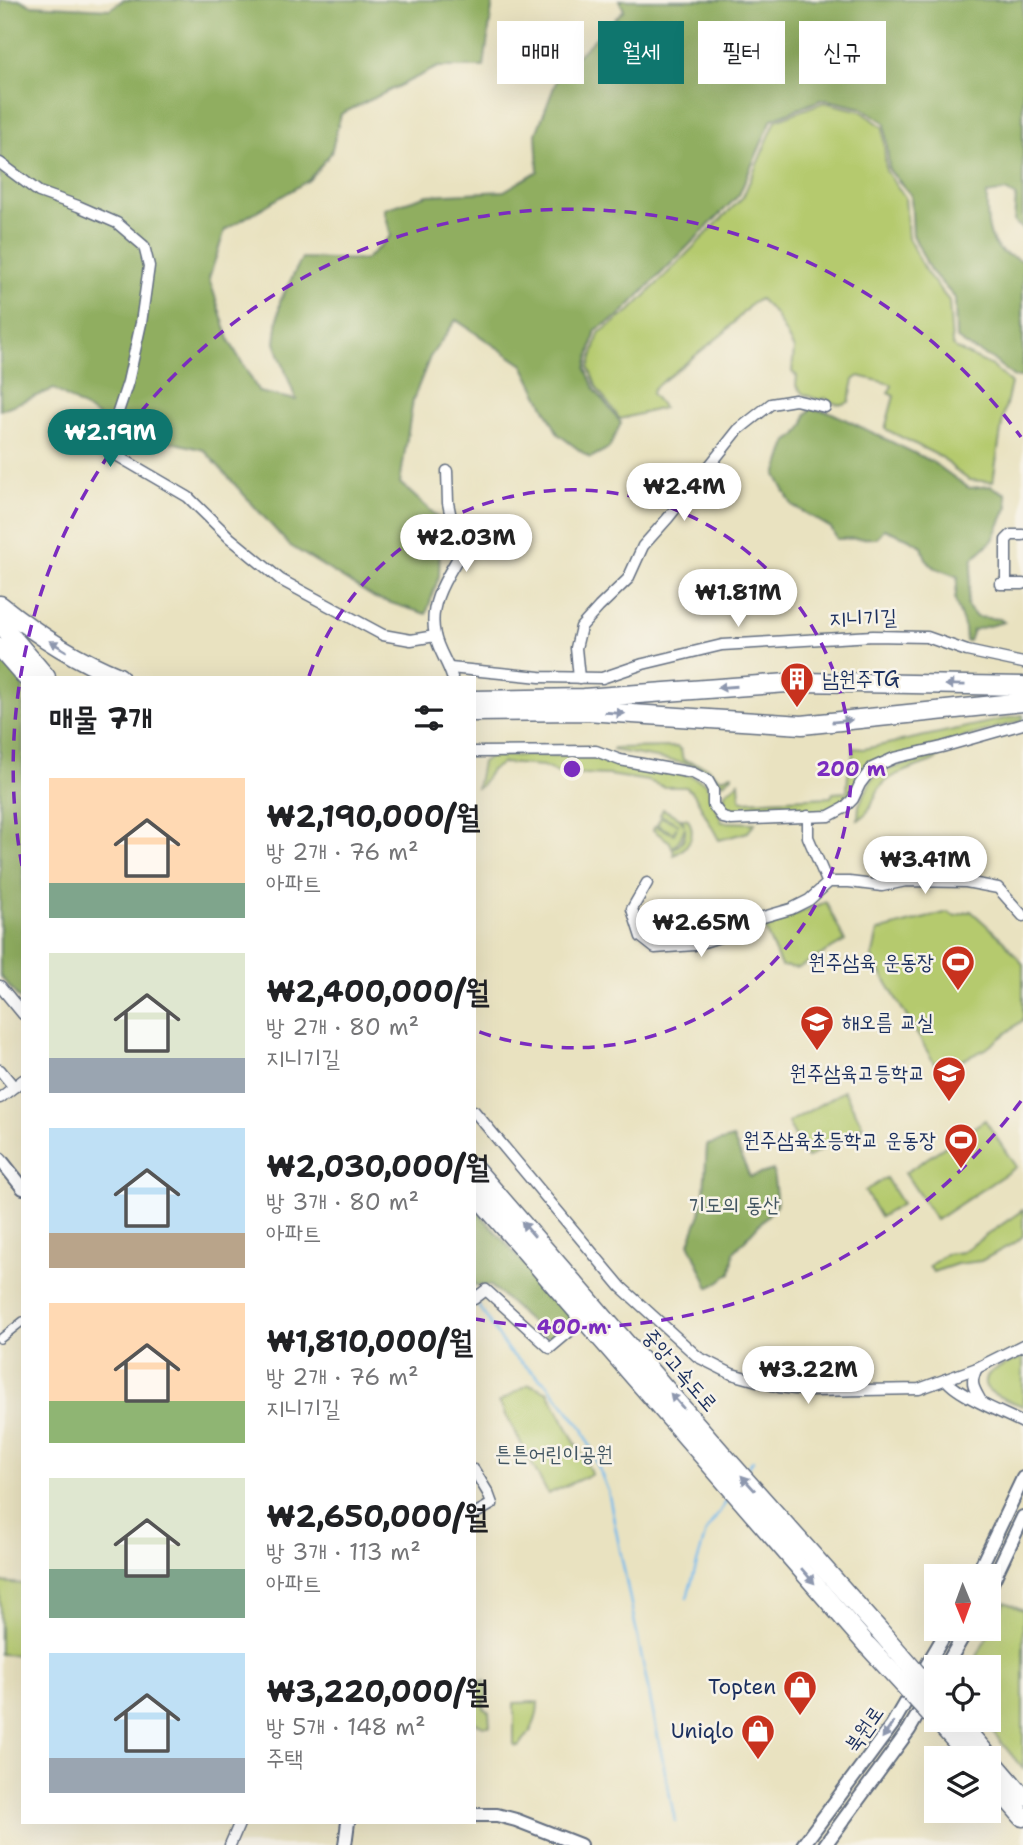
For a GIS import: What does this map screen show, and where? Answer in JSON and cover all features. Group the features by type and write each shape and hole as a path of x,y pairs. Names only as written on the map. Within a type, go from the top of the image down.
{"highway":[{"path":"0,605 29,628 117,676"},
{"path":"0,623 45,676"},
{"path":"0,647 25,676"},
{"path":"476,711 497,706 583,698 801,682 1023,686"},
{"path":"476,701 497,706 802,725 1023,702"},
{"name":"중앙고속도로","path":"476,1170 718,1460"},
{"name":"중앙고속도로","path":"476,1194 769,1518 878,1629 924,1682"},
{"name":"중앙고속도로","path":"769,1518 868,1646 924,1707"},
{"name":"중앙고속도로","path":"950,1732 966,1746"},
{"name":"중앙고속도로","path":"1001,1777 1023,1797"},
{"path":"1001,1792 1023,1817"}],"street":[{"path":"0,163 38,192 117,223 144,246 149,266 141,323 128,382 110,433 116,455 188,497 230,538 281,580 383,635 411,640 435,636"},
{"path":"579,678 576,648 580,627 628,579 643,546 738,430 771,404 794,400 825,407"},
{"path":"447,471 449,503 459,556 441,587 435,606 435,636 451,673"},
{"path":"1023,535 1011,535 1006,540 1003,584 1023,584"},
{"name":"지니기길","path":"451,673 602,678 643,664 722,645 873,636 926,637 967,651 1023,663"},
{"path":"476,752 596,751 620,760 693,773 701,777 708,781 713,790 713,804 723,818 731,820 829,816 844,808 853,799 872,768 894,758 1023,724"},
{"path":"808,816 808,837 829,883"},
{"path":"647,883 632,909 641,937 655,948 694,945 723,936 753,920 791,909 810,900 829,883 849,882 882,886 906,881 966,882 998,888 1023,916"},
{"path":"0,986 21,1012"},
{"path":"0,1070 13,1087"},
{"path":"0,1098 21,1081"},
{"path":"476,1114 617,1291 698,1357 732,1374 779,1387 811,1391 919,1390 977,1368 1023,1345"},
{"path":"0,1160 21,1186"},
{"path":"476,1297 486,1290 550,1348 576,1326"},
{"path":"0,1339 21,1323"},
{"path":"977,1368 972,1378 983,1403"},
{"path":"946,1379 948,1384 962,1393 1023,1423"},
{"path":"476,1474 492,1504 476,1513"},
{"path":"982,1564 1023,1478"},
{"path":"1001,1564 1023,1517"},
{"name":"북원로","path":"803,1845 892,1725 940,1642"},
{"name":"북원로","path":"825,1845 909,1730 924,1704"},
{"path":"476,1815 497,1815 516,1820 580,1845"},
{"path":"230,1845 239,1824"},
{"path":"345,1845 348,1824"}],"green space":[{"path":"0,0 21,0 30,5 110,9 123,0 493,0 484,67 438,67 341,114 331,153 309,180 225,230 209,278 230,342 259,392 296,400 275,343 280,301 302,258 365,260 391,236 384,209 428,195 504,191 538,171 536,134 555,84 584,84 584,49 598,36 598,84 684,84 684,21 613,21 624,10 619,0 1023,0 1023,229 1014,222 1016,196 1005,191 987,194 987,201 988,225 996,247 1023,261 1023,377 1014,377 991,358 956,338 955,298 930,270 913,235 911,195 889,170 885,123 862,108 823,99 772,119 739,195 619,316 596,330 586,369 595,390 621,423 609,448 590,458 558,434 523,365 456,320 430,357 413,400 400,483 441,520 439,576 426,614 375,598 289,545 204,450 119,429 54,389 0,410"},
{"path":"824,102 861,111 883,127 886,171 905,197 908,238 926,272 949,301 952,344 956,349 992,366 1011,383 993,482 969,480 943,458 885,429 894,396 888,393 891,384 859,376 854,380 849,402 843,404 803,394 796,386 797,376 792,372 794,349 775,314 760,299 752,303 725,332 653,389 652,394 663,408 620,419 597,388 589,368 599,333 630,311 743,197 776,120"},
{"path":"811,409 830,412 931,461 969,488 991,486 1006,494 1008,506 993,540 973,558 967,606 976,617 1000,619 1004,622 973,630 969,641 966,641 965,629 955,600 958,577 930,564 922,546 884,529 877,538 837,539 831,528 792,505 776,475 787,442 797,435"},
{"path":"0,640 22,676 21,1001 0,976"},
{"path":"1023,715 1023,720 870,765 852,798 835,810 794,814 740,814 730,812 723,802 725,793 739,782 740,799 743,801 831,797 833,793 847,792 853,748 864,749"},
{"path":"677,747 681,750 683,760 705,766 721,779 731,774 732,776 722,784 705,769 613,750 614,748"},
{"path":"590,755 691,776 706,783 722,822 755,823 748,832 719,840 694,794 686,787 664,787 648,781 609,775 558,773 543,766 503,763 491,770 477,788 482,762 490,756"},
{"path":"938,755 938,758 896,775 884,783 869,810 858,820 859,805 873,777 890,769"},
{"path":"663,809 680,818 684,825 682,818 688,819 691,825 690,840 674,855 673,849 683,840 685,827 672,848 670,842 653,830 655,826 674,834 677,827 673,833 657,825 661,817 679,824 660,815"},
{"path":"826,902 845,941 798,968 781,966 764,927"},
{"name":"원주삼육 운동장","path":"971,911 1003,940 1023,964 1023,1020 986,1049 939,1071 872,958 878,931 948,912 955,916"},
{"path":"844,1091 863,1126 807,1158 788,1123"},
{"name":"원주삼육초등학교 운동장","path":"985,1120 1016,1167 936,1220 905,1173"},
{"name":"기도의 동산","path":"733,1138 750,1177 773,1170 777,1205 734,1252 731,1273 709,1288 689,1243 700,1214 707,1145"},
{"path":"886,1178 902,1204 880,1217 865,1191"},
{"path":"476,1209 572,1318 549,1339 491,1286 476,1285"},
{"path":"1023,1210 1023,1236 1016,1242 981,1261 957,1264 933,1272 929,1266 946,1254 962,1252"},
{"path":"1023,1357 1023,1406 1002,1398 985,1385 991,1372"},
{"name":"튼튼어린이공원","path":"529,1384 548,1392 592,1474 548,1494 499,1402"},
{"path":"0,1582 21,1584 21,1655 0,1654"},
{"path":"1005,1602 1023,1610 1023,1769 993,1732 1001,1732 1001,1655 978,1655 984,1642 1001,1642 1001,1610"},
{"path":"485,1680 487,1695 484,1708 489,1713 490,1726 476,1723 476,1683"},
{"path":"538,1702 537,1715 530,1732 518,1746 514,1745 514,1703"}],"waterway":[{"path":"478,1305 509,1352 548,1385 583,1429 608,1491 675,1821"},
{"path":"747,1469 753,1460"},
{"path":"687,1598 706,1532 730,1496"}],"place":[{"name":"남원주TG","path":"797,709"},
{"name":"원주삼육 운동장","path":"958,992"},
{"name":"해오름 교실","path":"817,1052"},
{"name":"원주삼육고등학교","path":"949,1103"},
{"name":"원주삼육초등학교 운동장","path":"961,1170"},
{"name":"Topten","path":"800,1717"},
{"name":"Uniqlo","path":"758,1761"}]}
